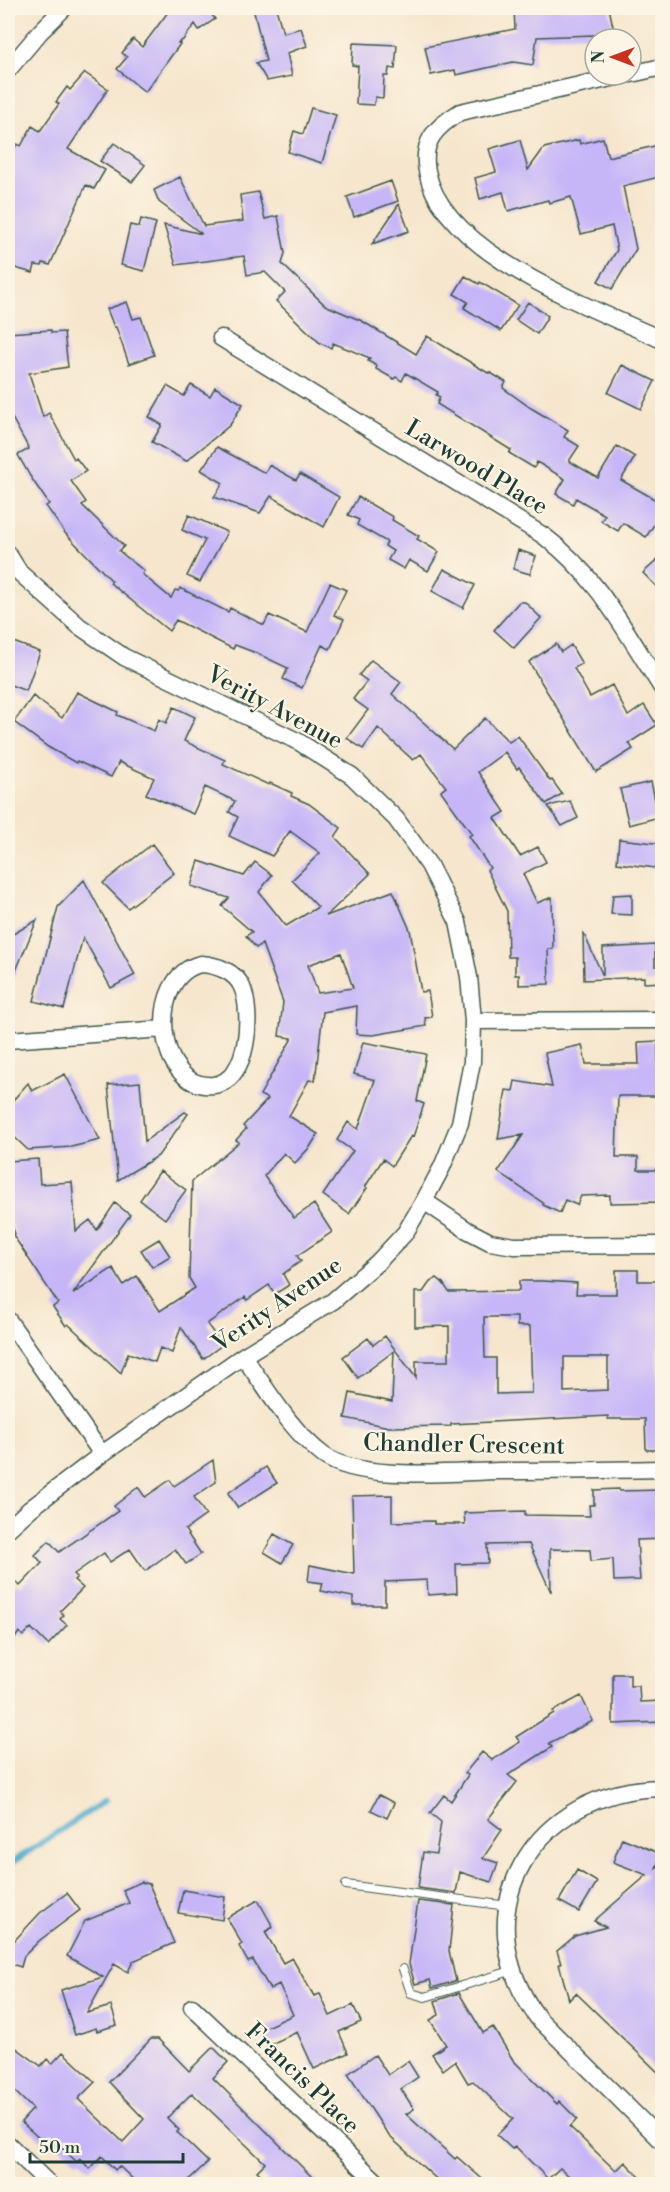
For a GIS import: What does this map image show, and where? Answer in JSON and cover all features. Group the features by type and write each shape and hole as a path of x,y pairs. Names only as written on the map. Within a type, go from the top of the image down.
{"street":[{"path":"8,70 64,8"},
{"path":"643,71 663,67"},
{"path":"583,84 460,112 441,123 429,139 425,159 429,182 440,203 458,225 480,246 535,281 663,340"},
{"name":"Larwood Place","path":"221,338 544,536 565,552 585,572 663,688"},
{"name":"Verity Avenue","path":"8,554 21,573 79,626 115,651 299,742 352,776 396,819 429,865 458,922 470,977 473,1021 472,1062 460,1123 442,1167 405,1233 378,1262 333,1300 243,1356 102,1454 30,1509 8,1529"},
{"path":"210,965 220,968 232,974 242,986 246,1001 245,1048 242,1062 235,1073 222,1083 211,1086 187,1078 176,1066 168,1049 164,1029 167,999 172,986 178,977 194,966 210,965"},
{"path":"473,1021 663,1020"},
{"path":"8,1040 164,1029"},
{"path":"424,1201 467,1230 490,1242 514,1246 663,1245"},
{"path":"8,1320 102,1454"},
{"name":"Chandler Crescent","path":"243,1356 291,1423 306,1439 325,1456 349,1467 396,1472 663,1469"},
{"path":"663,1788 635,1790 594,1800 556,1822 542,1836 528,1854 516,1878 508,1906 506,1949 524,2000 538,2018 663,2141"},
{"name":"Francis Place","path":"192,2007 379,2184"},
{"path":"8,2144 49,2184"}],"lane":[{"path":"346,1885 508,1906"},
{"path":"403,1969 411,1993 425,1997 512,1971"}],"building":[{"path":"171,8 207,8 215,19 199,30 195,24 178,43 180,44 145,92 117,69 127,57 122,53 133,39 142,47"},
{"path":"253,8 276,8 283,33 301,28 307,46 287,53 292,76 267,81 256,63 266,61"},
{"path":"514,8 609,8 613,27 583,27 583,35 537,37 533,65 513,62 456,75 455,70 431,75 425,47 515,29"},
{"path":"353,43 397,45 395,69 389,68 388,76 384,76 383,98 375,97 374,105 356,104 358,66 352,65"},
{"path":"85,73 108,89 68,149 105,170 94,189 86,185 50,265 43,263 42,266 35,265 33,273 8,266 8,160 17,144 21,146 32,126 40,131 59,104 56,102 67,87 70,90"},
{"path":"311,108 336,115 322,163 288,152 294,131 303,134"},
{"path":"603,138 608,157 663,144 663,176 623,186 636,249 612,289 598,281 617,250 612,226 581,234 571,197 549,203 548,200 508,211 503,192 480,199 475,178 496,172 489,149 520,140 528,170 544,148 579,140 580,144"},
{"path":"114,143 145,165 132,182 100,161"},
{"path":"180,177 204,226 243,221 240,195 258,192 265,219 278,216 285,253 282,264 325,305 362,321 416,354 427,336 506,382 503,388 568,430 564,437 579,446 569,461 598,478 617,446 635,457 621,480 663,504 663,511 646,537 623,523 618,531 601,521 605,515 576,498 573,504 556,494 565,479 537,462 534,468 509,453 511,450 437,404 440,397 436,395 438,392 406,373 402,381 396,377 394,379 376,369 377,366 368,361 370,358 333,343 331,348 320,343 276,301 285,292 265,272 247,275 244,256 176,265 164,225 202,234 159,202 154,190"},
{"path":"391,181 398,201 354,217 347,197"},
{"path":"399,204 409,231 372,244"},
{"path":"141,219 156,223 144,271 121,265 130,225 139,227"},
{"path":"465,276 479,284 480,282 518,305 501,331 464,308 468,302 454,294"},
{"path":"127,302 133,319 141,317 154,355 129,364 107,309"},
{"path":"528,302 548,316 537,334 516,320"},
{"path":"51,330 51,333 64,332 68,367 29,373 43,417 49,413 74,459 76,458 86,471 71,481 86,502 82,505 124,546 119,551 144,571 142,574 171,598 175,590 179,591 180,588 228,612 230,608 264,625 269,615 307,632 330,583 346,590 334,615 344,619 330,649 322,645 302,688 283,679 288,668 256,653 235,645 233,649 176,620 169,631 110,583 112,581 65,533 46,506 49,504 18,455 29,449 11,416 8,405 8,333"},
{"path":"622,365 655,381 641,409 608,393"},
{"path":"191,385 210,396 215,387 243,404 230,425 186,461 152,442 162,425 149,417 167,386 184,396"},
{"path":"217,447 265,473 269,465 296,480 300,474 339,497 324,527 271,496 260,513 214,497 223,483 201,470"},
{"path":"358,497 393,517 392,520 419,536 417,539 439,552 428,571 409,560 404,569 388,560 393,551 385,546 387,542 357,525 359,520 348,515"},
{"path":"189,515 227,532 200,582 187,576 205,540 182,530"},
{"path":"518,550 536,556 530,574 513,569"},
{"path":"663,555 663,593 643,573"},
{"path":"444,569 475,585 463,608 432,591"},
{"path":"519,602 525,602 541,618 514,648 494,630"},
{"path":"8,640 40,652 26,691 8,684"},
{"path":"556,644 561,652 571,645 582,664 574,668 590,697 612,685 628,716 644,705 657,725 629,743 633,749 596,772 529,662"},
{"path":"371,660 401,682 392,694 453,749 485,718 509,742 518,736 562,794 546,804 505,752 478,772 505,812 495,818 520,856 538,847 546,862 523,874 537,903 552,897 553,949 548,949 549,984 519,985 519,975 515,975 515,957 508,957 507,911 487,870 490,868 469,836 472,834 441,791 446,787 421,754 413,760 378,728 363,749 347,738 368,710 353,699 367,681 359,675"},
{"path":"77,692 118,712 117,715 154,731 159,719 166,723 174,707 195,717 184,741 225,760 223,764 292,793 291,796 309,804 341,828 335,837 370,874 326,916 393,891 410,930 421,992 428,991 432,1017 425,1018 426,1026 373,1035 356,1034 357,1006 323,1012 315,1081 309,1080 289,1116 318,1134 310,1147 295,1163 284,1153 264,1176 294,1218 314,1204 332,1232 297,1256 301,1261 283,1274 289,1285 275,1294 269,1285 247,1300 245,1297 207,1324 222,1345 203,1359 181,1327 172,1353 160,1348 155,1362 128,1353 121,1373 68,1324 66,1326 53,1307 58,1303 13,1235 15,1234 8,1215 8,1161 38,1159 40,1184 72,1182 76,1231 90,1220 97,1230 115,1203 130,1215 73,1294 113,1268 123,1285 137,1276 160,1311 195,1288 189,1278 192,1181 239,1142 236,1140 246,1129 243,1126 268,1099 260,1095 292,1038 279,1036 283,1002 262,944 256,948 246,936 252,932 222,906 229,898 191,886 199,861 244,876 255,862 272,875 259,892 286,926 318,907 292,880 320,853 290,831 272,856 229,836 238,817 229,812 235,801 205,787 193,814 146,794 154,778 119,762 111,777 77,761 76,763 48,747 14,722 33,696 62,718","holes":["341,953 353,988 318,993 308,965"]},
{"path":"651,782 659,817 629,825 620,789"},
{"path":"570,801 578,818 562,826 548,806"},
{"path":"619,839 663,844 663,869 617,863"},
{"path":"152,844 174,873 128,908 103,883"},
{"path":"84,880 135,975 111,988 83,937 64,1009 34,1001 58,907"},
{"path":"632,894 632,915 611,914 613,895"},
{"path":"37,920 8,990 8,937"},
{"path":"583,932 603,976 603,948 655,945 655,966 663,966 663,982 644,983 644,977 584,980"},
{"path":"658,1041 658,1063 663,1063 663,1096 618,1096 616,1157 638,1157 638,1170 663,1170 663,1202 610,1203 610,1195 581,1196 577,1205 565,1200 560,1213 543,1205 498,1172 523,1135 498,1139 506,1090 513,1091 515,1081 552,1087 545,1053 582,1045 586,1064 639,1064 638,1042"},
{"path":"363,1042 426,1054 417,1101 424,1104 413,1137 411,1136 392,1166 383,1159 349,1214 323,1195 353,1151 337,1140 348,1122 358,1129 375,1080 354,1074"},
{"path":"65,1074 100,1140 71,1147 28,1150 8,1131 8,1106 28,1083 32,1091"},
{"path":"140,1082 145,1141 185,1112 188,1114 158,1156 118,1180 108,1085"},
{"path":"160,1171 186,1190 165,1219 140,1200"},
{"path":"159,1239 170,1256 152,1267 141,1250"},
{"path":"616,1270 638,1270 638,1281 663,1281 663,1346 658,1346 659,1389 663,1389 663,1450 646,1450 645,1419 608,1419 608,1416 451,1424 451,1426 389,1427 345,1418 350,1393 392,1402 394,1351 358,1378 343,1357 368,1338 373,1345 385,1336 416,1378 416,1361 449,1361 449,1326 415,1327 415,1292 423,1292 430,1282 437,1278 449,1292 517,1291 519,1281 542,1281 577,1283 576,1294 616,1294","holes":["484,1317 517,1317 517,1326 530,1326 532,1393 496,1394 496,1358 485,1358","564,1357 608,1357 608,1390 564,1392"]},
{"path":"213,1460 216,1482 194,1497 206,1515 185,1530 201,1554 186,1564 175,1549 145,1571 130,1549 110,1562 104,1553 74,1574 77,1577 74,1580 83,1588 60,1611 64,1615 60,1619 67,1625 48,1645 31,1628 23,1636 19,1632 8,1649 8,1591 16,1582 20,1586 42,1563 35,1555 49,1541 59,1552 118,1511 114,1506 138,1487 145,1497 170,1480 174,1486"},
{"path":"266,1467 277,1483 238,1508 228,1493"},
{"path":"619,1489 619,1491 663,1490 663,1539 637,1540 640,1580 614,1581 613,1559 591,1561 590,1550 550,1549 551,1592 529,1544 487,1545 488,1563 456,1564 457,1593 428,1595 427,1580 385,1582 385,1605 353,1605 353,1597 321,1591 323,1583 308,1581 310,1565 354,1574 352,1496 392,1495 392,1522 434,1521 434,1524 465,1524 464,1513 525,1511 525,1515 590,1516 589,1505 594,1505 594,1490"},
{"path":"274,1534 293,1545 282,1563 264,1552"},
{"path":"613,1674 630,1674 630,1686 639,1686 640,1702 663,1701 663,1722 613,1724"},
{"path":"581,1696 593,1721 549,1743 552,1747 508,1775 517,1782 488,1819 502,1830 483,1858 498,1863 491,1882 460,1872 456,1893 418,1888 423,1852 436,1854 441,1822 430,1813 444,1795 451,1801 468,1775 465,1773 482,1752 492,1760 520,1742 516,1737 554,1713 553,1711"},
{"path":"379,1795 394,1803 387,1818 371,1810"},
{"path":"622,1838 661,1854 656,1868 663,1862 663,2077 576,1993 569,2000 559,1964 561,1964 557,1951 575,1936 606,1927 594,1921 647,1875 613,1862"},
{"path":"577,1870 597,1882 579,1912 559,1901"},
{"path":"141,1882 149,1884 174,1943 133,1961 128,1972 114,1964 87,2013 111,2006 117,2025 97,2031 96,2028 75,2035 61,1990 103,1977 67,1956 85,1921 129,1903 123,1890"},
{"path":"183,1890 225,1897 222,1920 178,1913"},
{"path":"67,1893 80,1910 40,1940 24,1956 21,1967 8,1963 8,1938 15,1940 40,1913"},
{"path":"258,1900 273,1927 265,1932 283,1963 292,1958 314,1996 320,1994 330,2016 353,2005 361,2022 339,2032 348,2053 314,2069 297,2032 267,2046 260,2030 293,2015 279,1984 270,1989 253,1960 248,1962 239,1946 242,1944 227,1918"},
{"path":"418,1901 454,1905 449,1951 456,1981 432,1988 430,1980 415,1984 409,1964"},
{"path":"459,1993 483,2033 493,2027 513,2060 557,2104 559,2101 577,2119 570,2127 616,2171 625,2162 647,2184 578,2184 560,2168 548,2179 515,2146 512,2149 497,2135 513,2119 473,2081 468,2083 455,2061 443,2070 432,2054 446,2045 430,2020 439,2015 435,2001"},
{"path":"151,2039 158,2039 189,2071 213,2047 228,2062 213,2078 319,2184 271,2184 257,2171 265,2163 192,2093 167,2118 179,2130 177,2132 208,2162 184,2184 138,2184 119,2166 115,2170 102,2156 90,2169 80,2159 77,2162 55,2142 50,2148 21,2122 33,2109 8,2085 8,2042 41,2066 47,2059 52,2064 63,2052 95,2082 78,2099 123,2142 144,2119 109,2082"},
{"path":"375,2055 388,2075 408,2061 418,2077 401,2089 414,2109 406,2114 455,2159 457,2157 488,2184 442,2184 389,2136 348,2074"}],"waterway":[{"path":"8,1865 105,1801"}]}
